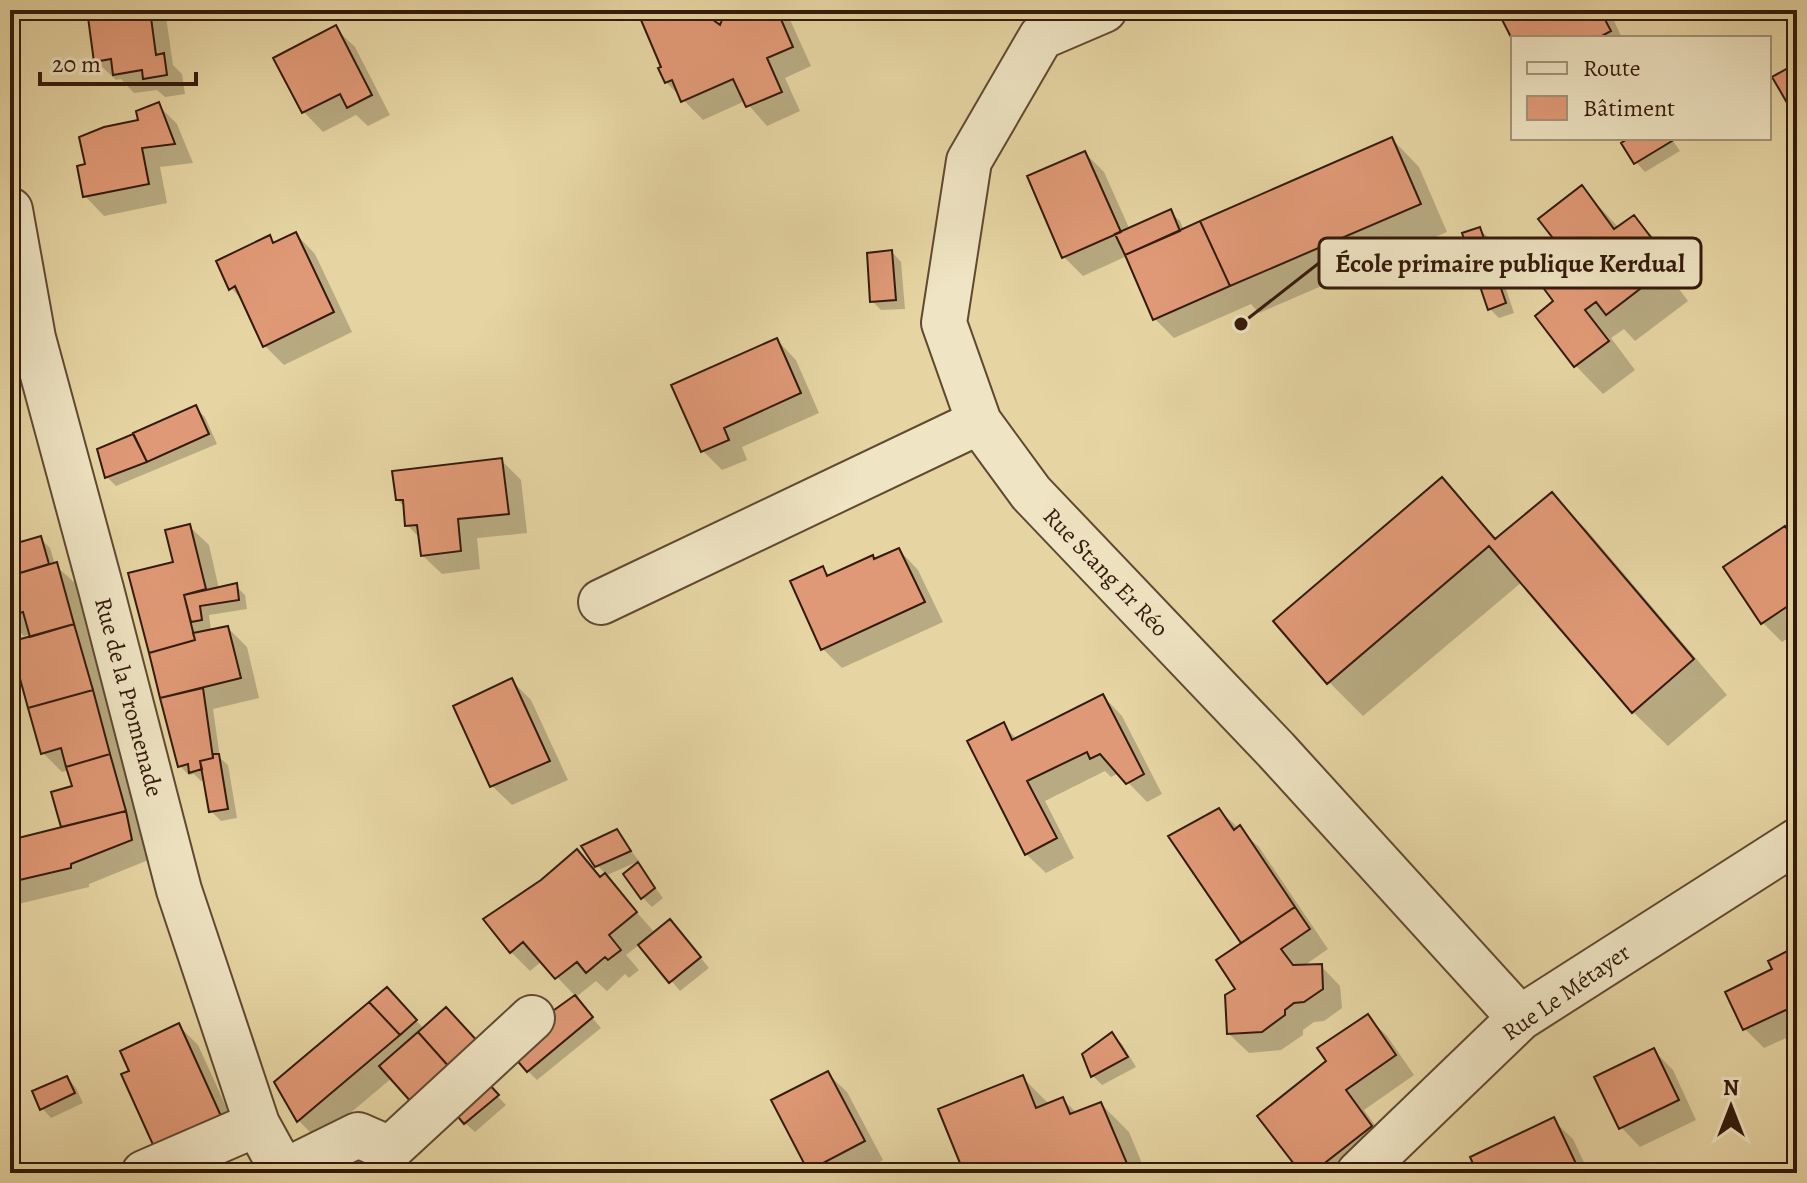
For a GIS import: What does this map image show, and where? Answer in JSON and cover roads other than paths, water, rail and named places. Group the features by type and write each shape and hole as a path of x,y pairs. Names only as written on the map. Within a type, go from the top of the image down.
{"street":[{"name":"Rue Stang Er Réo","path":"1104,10 1035,24 969,161 944,323 979,422 1031,493 1276,750 1520,1018"},
{"name":"Rue de la Promenade","path":"10,210 21,341 179,890 257,1124 284,1172"},
{"path":"601,602 979,422"},
{"name":"Rue Le Métayer","path":"1359,1173 1520,1018 1797,841"},
{"path":"284,1172 358,1135 390,1149 532,1018"},
{"path":"144,1173 257,1124"}],"place":[{"name":"École primaire publique Kerdual","path":"1241,324"}]}
